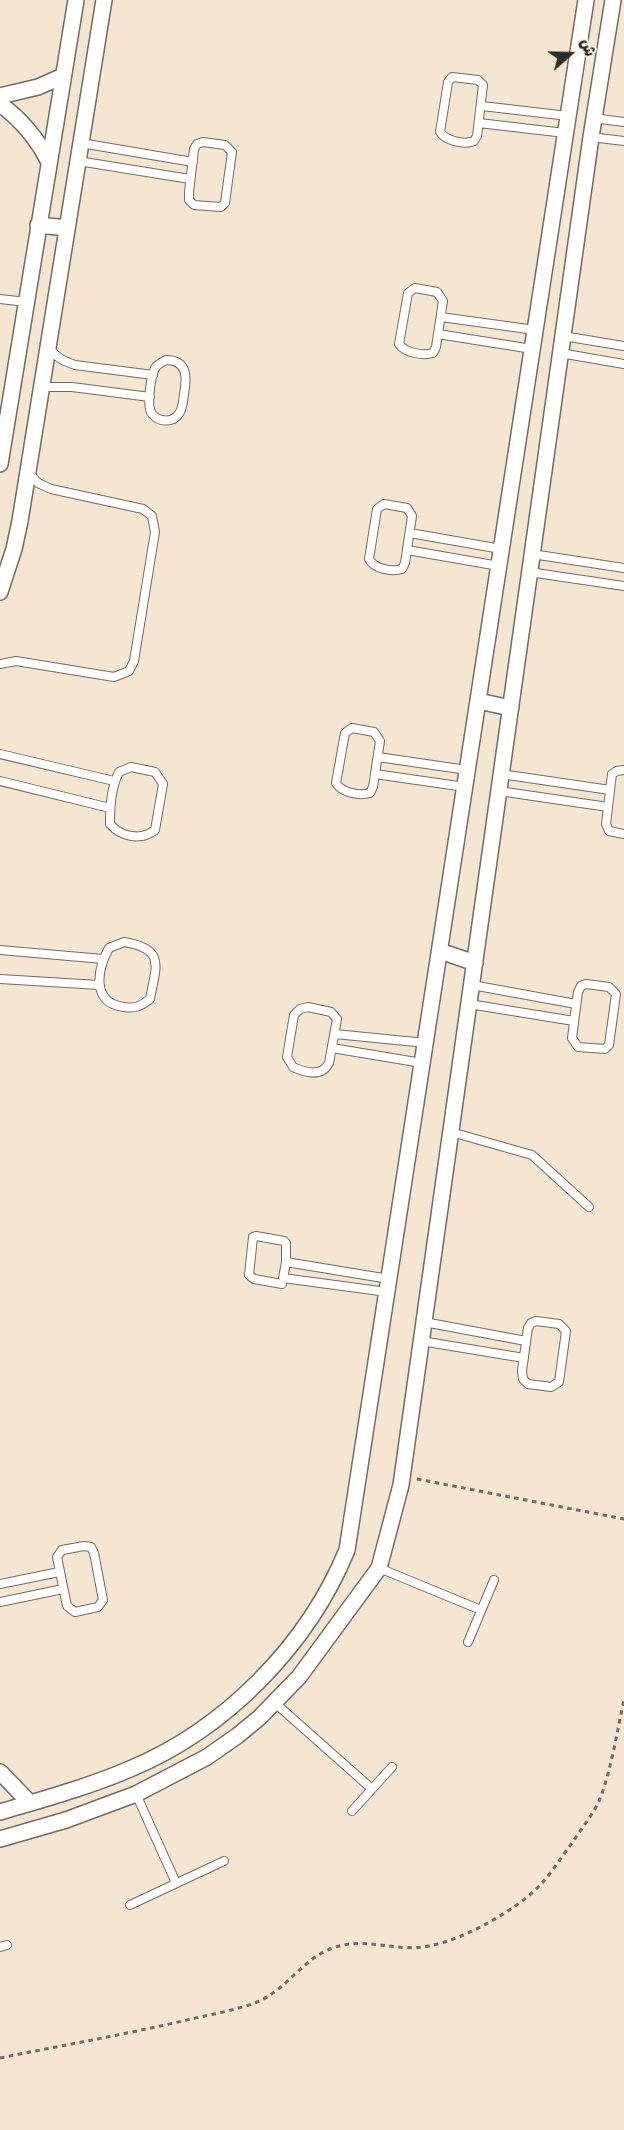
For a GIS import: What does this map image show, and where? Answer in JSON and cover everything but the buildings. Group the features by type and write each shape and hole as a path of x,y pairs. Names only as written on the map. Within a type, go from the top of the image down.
{"street":[{"path":"0,464 5,398 26,302 76,0"},
{"path":"0,592 14,549 28,471 104,0"},
{"path":"0,1812 80,1788 132,1769 191,1736 237,1701 280,1658 299,1634 337,1574 347,1550 586,0"},
{"path":"0,1839 66,1820 136,1794 207,1757 237,1737 274,1703 317,1654 379,1568 401,1485 593,118 613,0"},
{"path":"0,96 38,87 63,76"},
{"path":"0,104 29,129 49,162"},
{"path":"38,225 67,228"},
{"path":"544,268 572,273"},
{"path":"478,701 510,708"},
{"path":"440,951 475,963"},
{"path":"191,1736 207,1757"},
{"path":"0,1772 30,1803"}],"lane":[{"path":"456,77 481,82 484,89 482,106 476,139 471,142 447,139 442,135 440,129 450,79 456,77"},
{"path":"482,106 568,116"},
{"path":"593,118 624,122"},
{"path":"479,123 565,133"},
{"path":"591,136 624,141"},
{"path":"200,142 225,145 230,149 232,155 224,205 218,208 192,203 188,196 190,179 195,146 200,142"},
{"path":"81,143 193,162"},
{"path":"78,161 190,179"},
{"path":"415,288 440,294 443,301 438,334 435,350 431,354 406,351 401,347 399,340 409,291 415,288"},
{"path":"0,299 26,302"},
{"path":"441,317 535,330"},
{"path":"438,334 532,349"},
{"path":"563,336 624,346"},
{"path":"48,345 54,355 75,365 153,375"},
{"path":"560,353 624,364"},
{"path":"166,360 182,365 187,380 182,410 179,414 172,420 162,420 150,411 150,397 153,375 157,366 166,360"},
{"path":"42,387 72,387 150,397"},
{"path":"0,664 16,661 114,677 129,671 134,661 155,532 152,516 143,508 51,489 38,483 28,471"},
{"path":"384,504 410,510 412,516 410,533 404,566 400,570 375,567 370,563 368,556 378,507 384,504"},
{"path":"410,533 501,549"},
{"path":"407,550 499,566"},
{"path":"532,554 624,568"},
{"path":"529,572 624,586"},
{"path":"352,728 377,734 380,741 378,757 372,790 368,794 338,787 336,780 346,730 352,728"},
{"path":"0,754 114,781"},
{"path":"378,757 467,770"},
{"path":"131,767 149,770 160,777 163,784 155,830 149,835 121,834 110,824 114,781 119,772 131,767"},
{"path":"624,770 612,774 606,828 612,832 624,834"},
{"path":"375,774 465,787"},
{"path":"501,774 610,790"},
{"path":"0,781 110,808"},
{"path":"499,791 608,807"},
{"path":"124,942 146,947 152,953 156,963 150,999 141,1006 132,1008 115,1006 107,1001 100,992 99,985 103,959 109,948 124,942"},
{"path":"0,950 103,959"},
{"path":"0,979 99,985"},
{"path":"471,985 576,1004"},
{"path":"583,985 609,987 614,991 616,997 607,1047 602,1050 575,1045 572,1038 574,1022 579,988 583,985"},
{"path":"469,1004 574,1022"},
{"path":"308,1007 331,1011 337,1018 332,1048 327,1067 317,1073 298,1070 290,1064 287,1057 294,1015 300,1009 308,1007"},
{"path":"335,1034 426,1043"},
{"path":"332,1048 422,1063"},
{"path":"451,1132 532,1155 589,1207"},
{"path":"253,1237 284,1241 287,1246 283,1278 283,1282 279,1284 254,1279 249,1275 253,1237"},
{"path":"286,1262 388,1285"},
{"path":"283,1278 388,1285"},
{"path":"424,1322 526,1341"},
{"path":"533,1322 559,1324 564,1328 566,1334 557,1384 551,1387 525,1382 522,1375 524,1358 529,1325 533,1322"},
{"path":"421,1341 524,1358"},
{"path":"84,1545 91,1547 94,1552 103,1603 98,1607 72,1611 66,1606 63,1590 57,1557 59,1552 84,1545"},
{"path":"379,1568 481,1610"},
{"path":"0,1584 59,1572"},
{"path":"468,1642 494,1580"},
{"path":"0,1602 63,1590"},
{"path":"274,1703 372,1789"},
{"path":"352,1811 392,1767"},
{"path":"136,1794 176,1883"},
{"path":"130,1905 224,1861"}],"path":[{"path":"418,1480 624,1519"},
{"path":"0,2058 165,2025 247,2005 275,1992 308,1961 331,1949 356,1943 409,1948 441,1944 507,1911 544,1881 595,1809 603,1789 624,1700"}]}
